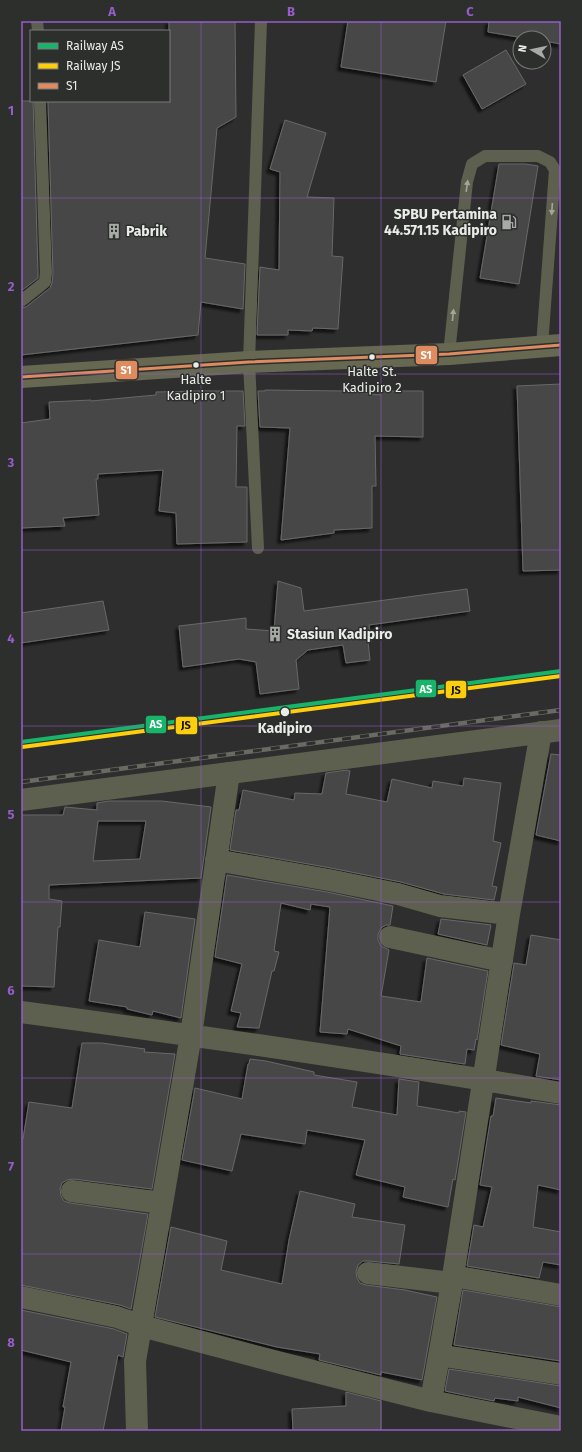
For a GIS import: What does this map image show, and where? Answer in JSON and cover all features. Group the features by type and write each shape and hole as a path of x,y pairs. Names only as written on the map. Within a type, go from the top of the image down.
{"main road":[{"path":"21,377 249,362 449,354 551,346"}],"street":[{"path":"21,800 551,731 509,914 456,1280 431,1401"},
{"path":"137,1431 135,1361 191,1035 229,772"},
{"path":"216,860 367,887 440,906 509,914"},
{"path":"390,937 502,961"},
{"path":"21,1013 191,1035 484,1080 561,1094"},
{"path":"72,1191 162,1203"},
{"path":"368,1273 456,1280 561,1295"},
{"path":"21,1297 117,1317 142,1326 431,1401 561,1427"},
{"path":"444,1356 561,1374"}],"lane":[{"path":"258,548 249,362 261,21"},
{"path":"21,301 45,282 46,272 40,102"},
{"path":"449,354 467,182 472,164 485,156 538,156 550,162 555,170 551,346"}],"building":[{"name":"Pabrik","path":"169,21 235,21 236,117 217,128 205,258 245,264 243,309 201,302 198,335 21,355 21,308 26,307 50,288 53,274 48,102 170,102"},
{"path":"348,21 446,21 436,82 341,67"},
{"path":"489,21 561,21 561,44 552,42 552,30 512,30 512,36 488,32"},
{"path":"506,50 512,60 512,70 518,70 526,84 482,109 463,75"},
{"path":"21,101 30,101 33,102 38,278 21,291"},
{"path":"285,120 326,133 307,197 334,198 332,256 343,257 338,329 313,328 312,331 288,330 288,335 257,335 260,267 279,270 280,172 270,169"},
{"name":"SPBU Pertamina 44.571.15 Kadipiro","path":"499,164 525,164 538,166 519,284 480,278"},
{"path":"561,384 561,570 523,571 517,386"},
{"path":"243,391 245,426 237,426 236,487 247,487 247,542 177,544 176,513 159,511 163,470 98,474 98,479 96,479 99,515 63,518 65,526 21,528 21,423 50,419 49,402 91,401 156,395 156,392"},
{"path":"258,391 345,391 380,395 380,391 423,391 423,437 375,436 376,486 372,486 372,528 334,530 334,533 281,540 290,428 260,427"},
{"name":"Stasiun Kadipiro","path":"278,581 301,588 304,611 467,589 470,611 369,625 371,642 368,642 370,660 346,663 343,645 308,650 296,660 299,689 260,694 256,662 239,659 183,667 179,626 246,618 246,629 274,631"},
{"path":"103,601 109,630 21,643 21,613"},
{"path":"551,754 561,755 561,841 536,835"},
{"path":"347,770 350,771 346,794 387,802 392,779 432,788 433,781 463,786 464,778 501,783 493,841 501,843 492,886 497,887 494,900 444,894 401,882 230,850 236,810 239,810 243,790 294,800 295,793 322,794 326,773"},
{"path":"109,801 162,801 211,807 201,878 49,885 49,899 62,901 60,927 58,927 54,987 21,986 21,815 63,815 65,807 97,810 97,803","holes":["98,821 146,821 140,859 93,861"]},
{"path":"227,875 327,892 393,906 390,925 386,925 381,928 378,935 378,940 381,946 389,950 381,996 421,1002 427,958 488,971 477,1040 476,1039 474,1050 467,1049 465,1064 400,1054 401,1046 348,1029 347,1034 320,1032 330,907 311,904 310,910 281,903 274,951 279,952 274,971 272,971 259,1028 237,1027 241,1013 231,1011 242,964 215,957"},
{"path":"145,912 195,919 181,1018 153,1011 152,1015 127,1009 127,1007 89,1001 99,940 140,947"},
{"path":"441,919 491,925 487,945 438,934"},
{"path":"531,935 561,940 561,1080 536,1076 540,1054 501,1045 514,963 526,965"},
{"path":"82,1043 102,1043 145,1049 144,1052 175,1054 152,1189 74,1179 67,1180 62,1183 60,1189 61,1196 64,1201 70,1203 148,1214 131,1309 120,1305 21,1285 21,1138 23,1139 29,1102 72,1108"},
{"path":"250,1059 266,1061 314,1072 314,1075 357,1082 352,1107 397,1115 399,1079 419,1082 417,1106 459,1113 459,1111 466,1112 455,1180 453,1179 448,1207 403,1197 405,1187 356,1175 365,1140 307,1130 305,1144 241,1134 232,1171 182,1160 195,1088 242,1099"},
{"path":"496,1098 531,1103 531,1101 561,1105 561,1190 538,1185 533,1227 561,1232 561,1265 543,1262 539,1278 467,1266 474,1225 483,1227 492,1187 480,1185 491,1116 493,1116"},
{"path":"300,1191 355,1204 352,1217 405,1225 399,1264 363,1261 358,1265 356,1272 360,1283 366,1285 405,1290 437,1297 422,1380 381,1372 381,1375 319,1360 320,1354 277,1347 155,1317 171,1227 227,1241 221,1270 282,1284 289,1240"},
{"path":"463,1290 561,1307 561,1361 454,1345"},
{"path":"21,1310 114,1329 127,1334 123,1357 118,1355 103,1431 61,1431 65,1407 63,1407 71,1362 21,1350"},
{"path":"449,1369 561,1386 561,1408 518,1397 518,1401 495,1398 494,1401 445,1391"},
{"path":"346,1392 381,1401 381,1431 293,1431 292,1409 346,1406"}],"railway":[{"path":"21,782 561,710"}],"rail line":[{"name":"AS","path":"21,742 561,671"},
{"name":"JS","path":"22,747 561,676"}],"transit line":[{"name":"S1","path":"21,377 249,362 449,354 561,345"}],"place":[{"name":"SPBU Pertamina 44.571.15 Kadipiro","path":"509,222"},
{"name":"Pabrik","path":"114,231"},
{"name":"Halte St. Kadipiro 2","path":"372,357"},
{"name":"Halte Kadipiro 1","path":"196,365"},
{"name":"Stasiun Kadipiro","path":"275,634"},
{"name":"Kadipiro","path":"285,712"}]}
